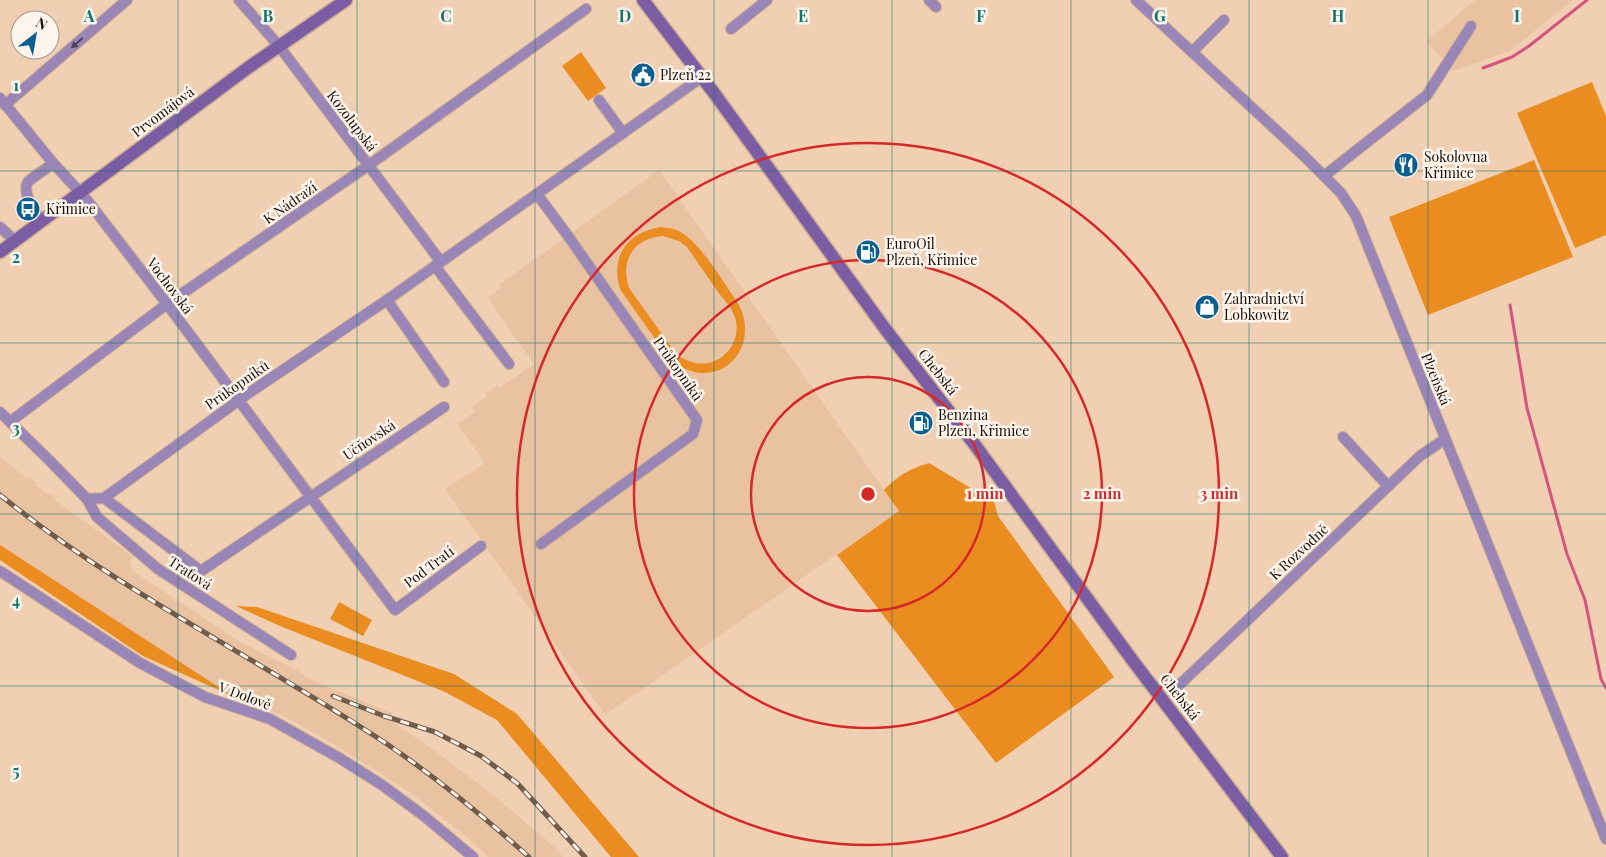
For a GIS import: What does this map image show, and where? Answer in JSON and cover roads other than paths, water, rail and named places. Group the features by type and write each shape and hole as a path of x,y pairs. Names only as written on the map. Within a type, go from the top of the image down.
{"main road":[{"name":"Prvomájová","path":"0,252 279,46 346,0"},
{"name":"Chebská","path":"643,0 886,330 976,445 1133,661 1282,857"}],"street":[{"path":"3,101 127,0"},
{"name":"Kozolupská","path":"239,0 279,46 369,165 508,364"},
{"path":"730,29 766,0"},
{"name":"Plzeňská","path":"1136,0 1324,176 1341,193 1356,216 1606,839"},
{"name":"K Nádraží","path":"11,421 167,304 369,165 586,9"},
{"path":"1192,52 1224,20"},
{"path":"1324,176 1427,95 1471,26"},
{"name":"Průkopníků","path":"104,498 238,400 387,300 702,78"},
{"path":"599,100 624,133"},
{"name":"Vochovská","path":"3,101 53,163 80,192 167,304 310,496"},
{"path":"42,221 31,206 26,190 28,182 53,163"},
{"name":"Průkopníků","path":"537,194 697,420 693,434 541,544"},
{"path":"0,227 15,242"},
{"path":"387,300 444,382"},
{"name":"Učňovská","path":"201,571 444,407"},
{"name":"Traťová","path":"0,412 87,499 97,517 158,569 291,655"},
{"path":"1343,436 1388,486"},
{"name":"K Rozvodně","path":"1175,689 1420,456 1445,438"},
{"name":"Pod Tratí","path":"310,496 395,610 481,546"},
{"path":"87,499 104,498"},
{"name":"Traťová","path":"104,498 201,571"},
{"name":"V Dolově","path":"0,571 148,668 205,696 270,719 341,759 382,785 424,816 473,857"}],"waterway":[{"path":"1483,68 1512,57 1529,46 1587,0"},
{"path":"1510,305 1527,408 1567,554 1585,600 1601,679 1606,688"}],"railway":[{"path":"0,495 46,530 141,594 336,711 384,742 459,797 529,857"},
{"path":"333,696 384,716 435,732 481,756 517,783 585,857"}],"place":[{"name":"Plzeň 22","path":"643,75"},
{"name":"Sokolovna Křimice","path":"1406,165"},
{"name":"Křimice","path":"28,209"},
{"name":"EuroOil Plzeň, Křimice","path":"868,252"},
{"name":"Zahradnictví Lobkowitz","path":"1207,307"},
{"name":"Benzina Plzeň, Křimice","path":"921,423"}]}
